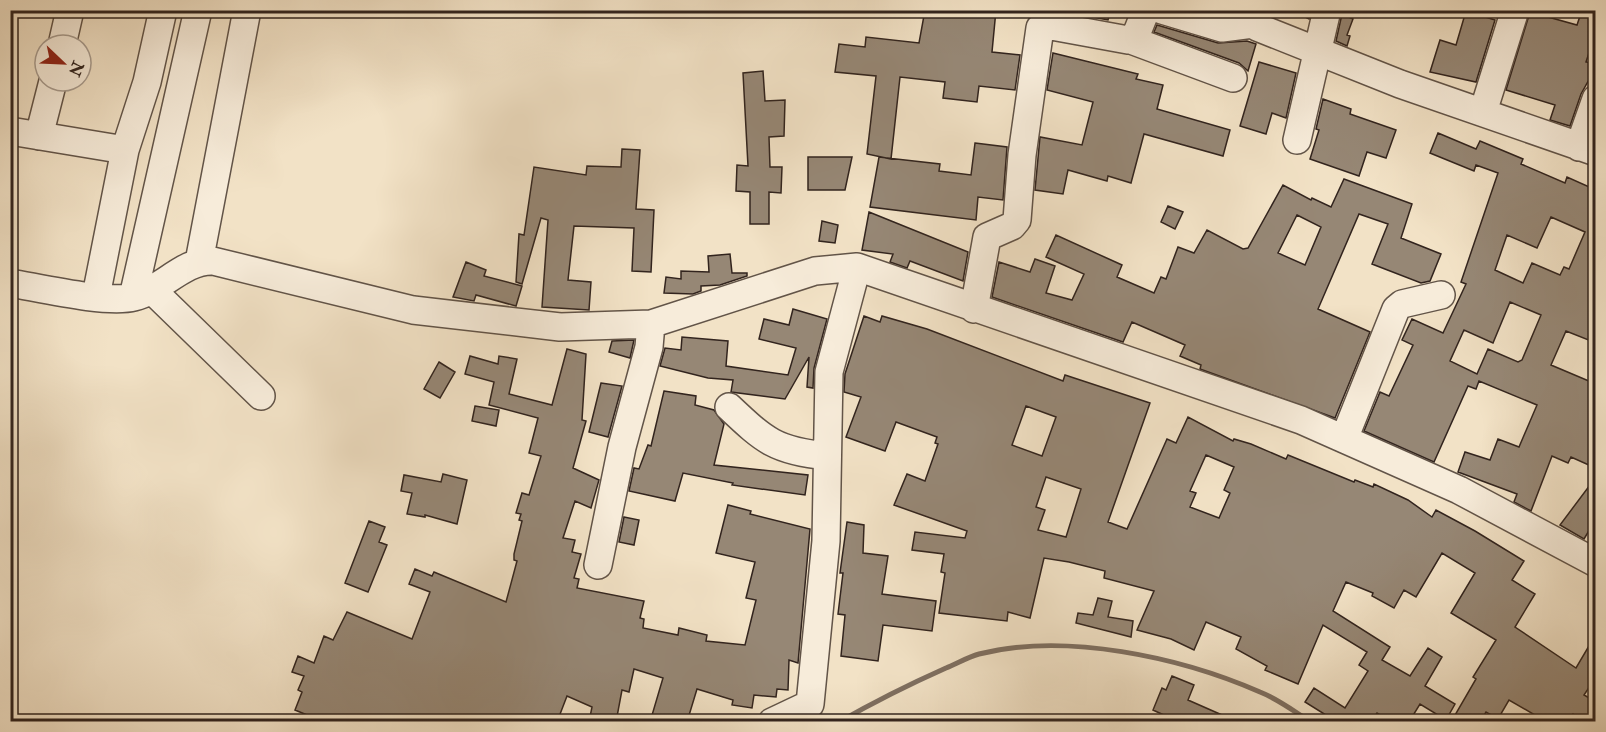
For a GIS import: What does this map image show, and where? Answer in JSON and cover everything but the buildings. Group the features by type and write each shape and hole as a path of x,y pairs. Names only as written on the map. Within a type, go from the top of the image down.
{"street":[{"path":"65,33 70,10"},
{"path":"96,296 125,150 147,82 163,10"},
{"path":"142,293 198,10"},
{"path":"199,262 247,10"},
{"path":"1131,39 1138,33 1146,10"},
{"path":"1162,10 1222,28 1250,17 1316,51 1588,150 1596,99"},
{"path":"1297,140 1327,10"},
{"path":"1483,112 1515,10"},
{"path":"974,309 987,237 1012,226 1017,220 1022,155 1040,28 1046,25 1131,39 1233,78"},
{"path":"39,136 50,93"},
{"path":"10,131 125,150"},
{"path":"10,283 96,296 142,293 199,262 218,262 413,310 560,327 651,324 815,271 857,267 1301,420 1460,490 1596,563"},
{"path":"772,722 809,712 826,540 829,372 857,267"},
{"path":"142,293 261,396"},
{"path":"1344,439 1396,309 1402,304 1441,296"},
{"path":"598,565 622,447 649,347 651,324"},
{"path":"729,407 770,443 798,453 827,456"}],"waterway":[{"path":"839,722 865,707 975,655 1012,648 1048,646 1085,647 1122,652 1194,668 1267,695 1311,722"}]}
